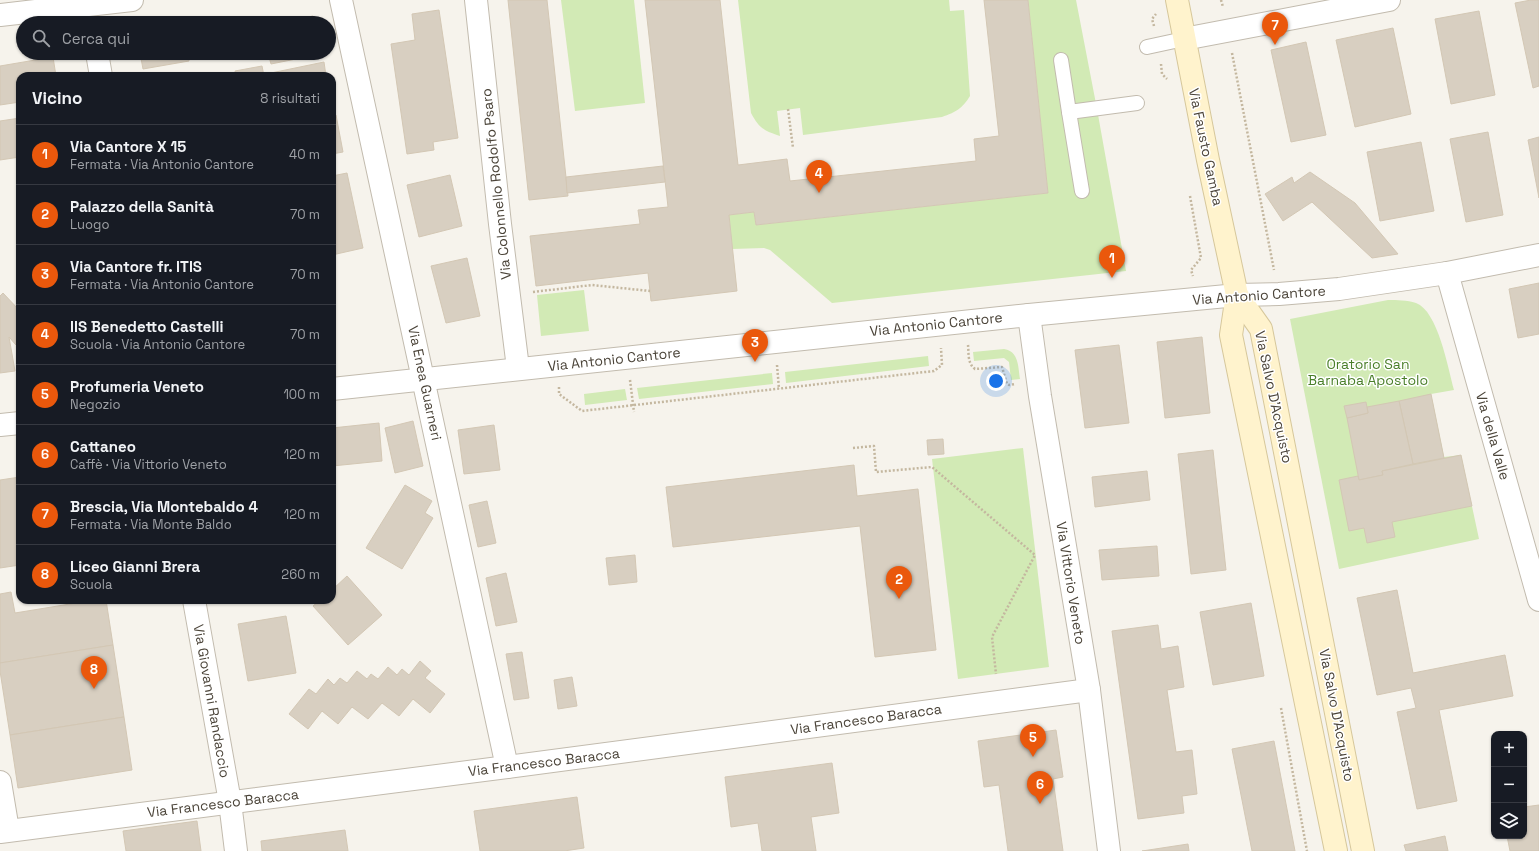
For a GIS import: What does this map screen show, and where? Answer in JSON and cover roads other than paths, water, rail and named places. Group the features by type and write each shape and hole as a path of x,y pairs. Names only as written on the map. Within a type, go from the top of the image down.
{"street":[{"name":"Via Enea Guarneri","path":"341,0 507,767"},
{"name":"Via Colonnello Rodolfo Psaro","path":"476,0 500,224 518,368"},
{"name":"Via Fausto Gamba","path":"1177,0 1208,160 1237,295"},
{"path":"1184,39 1389,0"},
{"path":"0,15 90,14 120,1"},
{"path":"98,60 100,72"},
{"name":"Via Antonio Cantore","path":"336,388 1029,315 1237,295 1339,290 1448,273 1539,255"},
{"name":"Via della Valle","path":"1448,273 1539,600"},
{"name":"Via Salvo D'Acquisto","path":"1237,295 1231,335 1336,851"},
{"name":"Via Salvo D'Acquisto","path":"1237,295 1262,329 1363,851"},
{"name":"Via Vittorio Veneto","path":"1029,315 1042,404 1089,690 1109,851"},
{"path":"0,425 16,423"},
{"name":"Via Giovanni Randaccio","path":"195,604 230,802 236,851"},
{"name":"Via Francesco Baracca","path":"4,831 507,767 1089,690"},
{"path":"0,782 4,831"}],"lane":[{"path":"1147,46 1184,39"},
{"path":"1061,60 1082,191"},
{"path":"1069,112 1137,103"}],"place":[{"name":"Brescia, Via Montebaldo 4","path":"1275,45"},
{"name":"IIS Benedetto Castelli","path":"819,193"},
{"name":"Via Cantore X 15","path":"1112,278"},
{"name":"Via Cantore fr. ITIS","path":"755,362"},
{"name":"Palazzo della Sanità","path":"899,599"},
{"name":"Liceo Gianni Brera","path":"94,689"},
{"name":"Profumeria Veneto","path":"1033,757"},
{"name":"Cattaneo","path":"1040,804"}],"park label":[{"name":"Oratorio San Barnaba Apostolo","path":"1368,372"}]}
